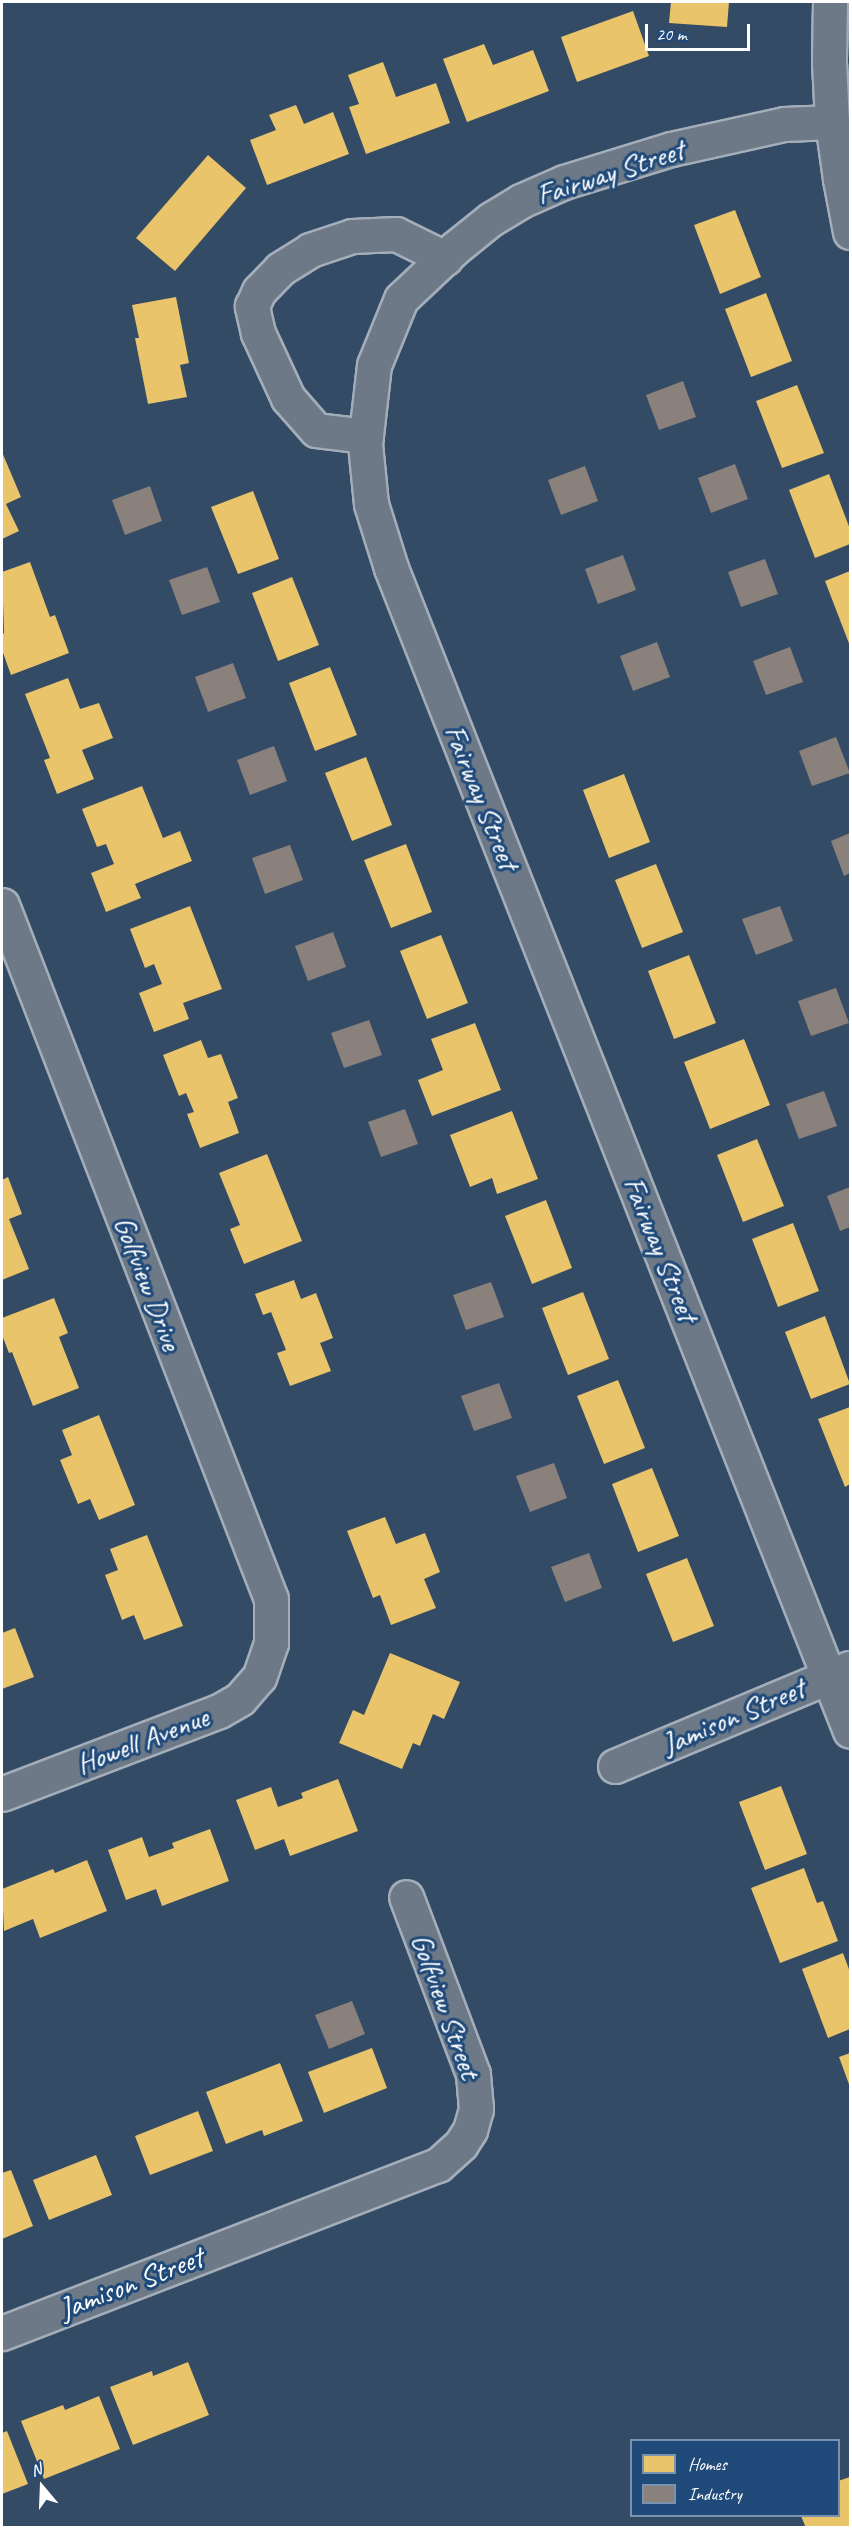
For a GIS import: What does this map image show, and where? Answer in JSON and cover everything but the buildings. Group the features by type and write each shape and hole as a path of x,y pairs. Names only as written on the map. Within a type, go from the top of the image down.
{"street":[{"path":"830,2 829,62 832,122 850,232"},
{"name":"Fairway Street","path":"832,122 784,123 671,150 564,182 521,201 491,219 401,299 374,365 366,436 366,472 371,504 391,568 840,1672 850,1731"},
{"path":"366,436 316,430 288,398 258,333 252,306 259,291 280,269 310,250 352,236 396,234 445,258"},
{"name":"Golfview Drive","path":"2,905 271,1599 271,1643 265,1664"},
{"name":"Howell Avenue","path":"2,1794 219,1711 240,1699 259,1677 265,1664"},
{"name":"Jamison Street","path":"615,1766 840,1672"},
{"name":"Golfview Street","path":"261,2234 438,2165 461,2144 470,2130 476,2109 473,2074 406,1897"},
{"name":"Jamison Street","path":"2,2333 261,2234"}]}
